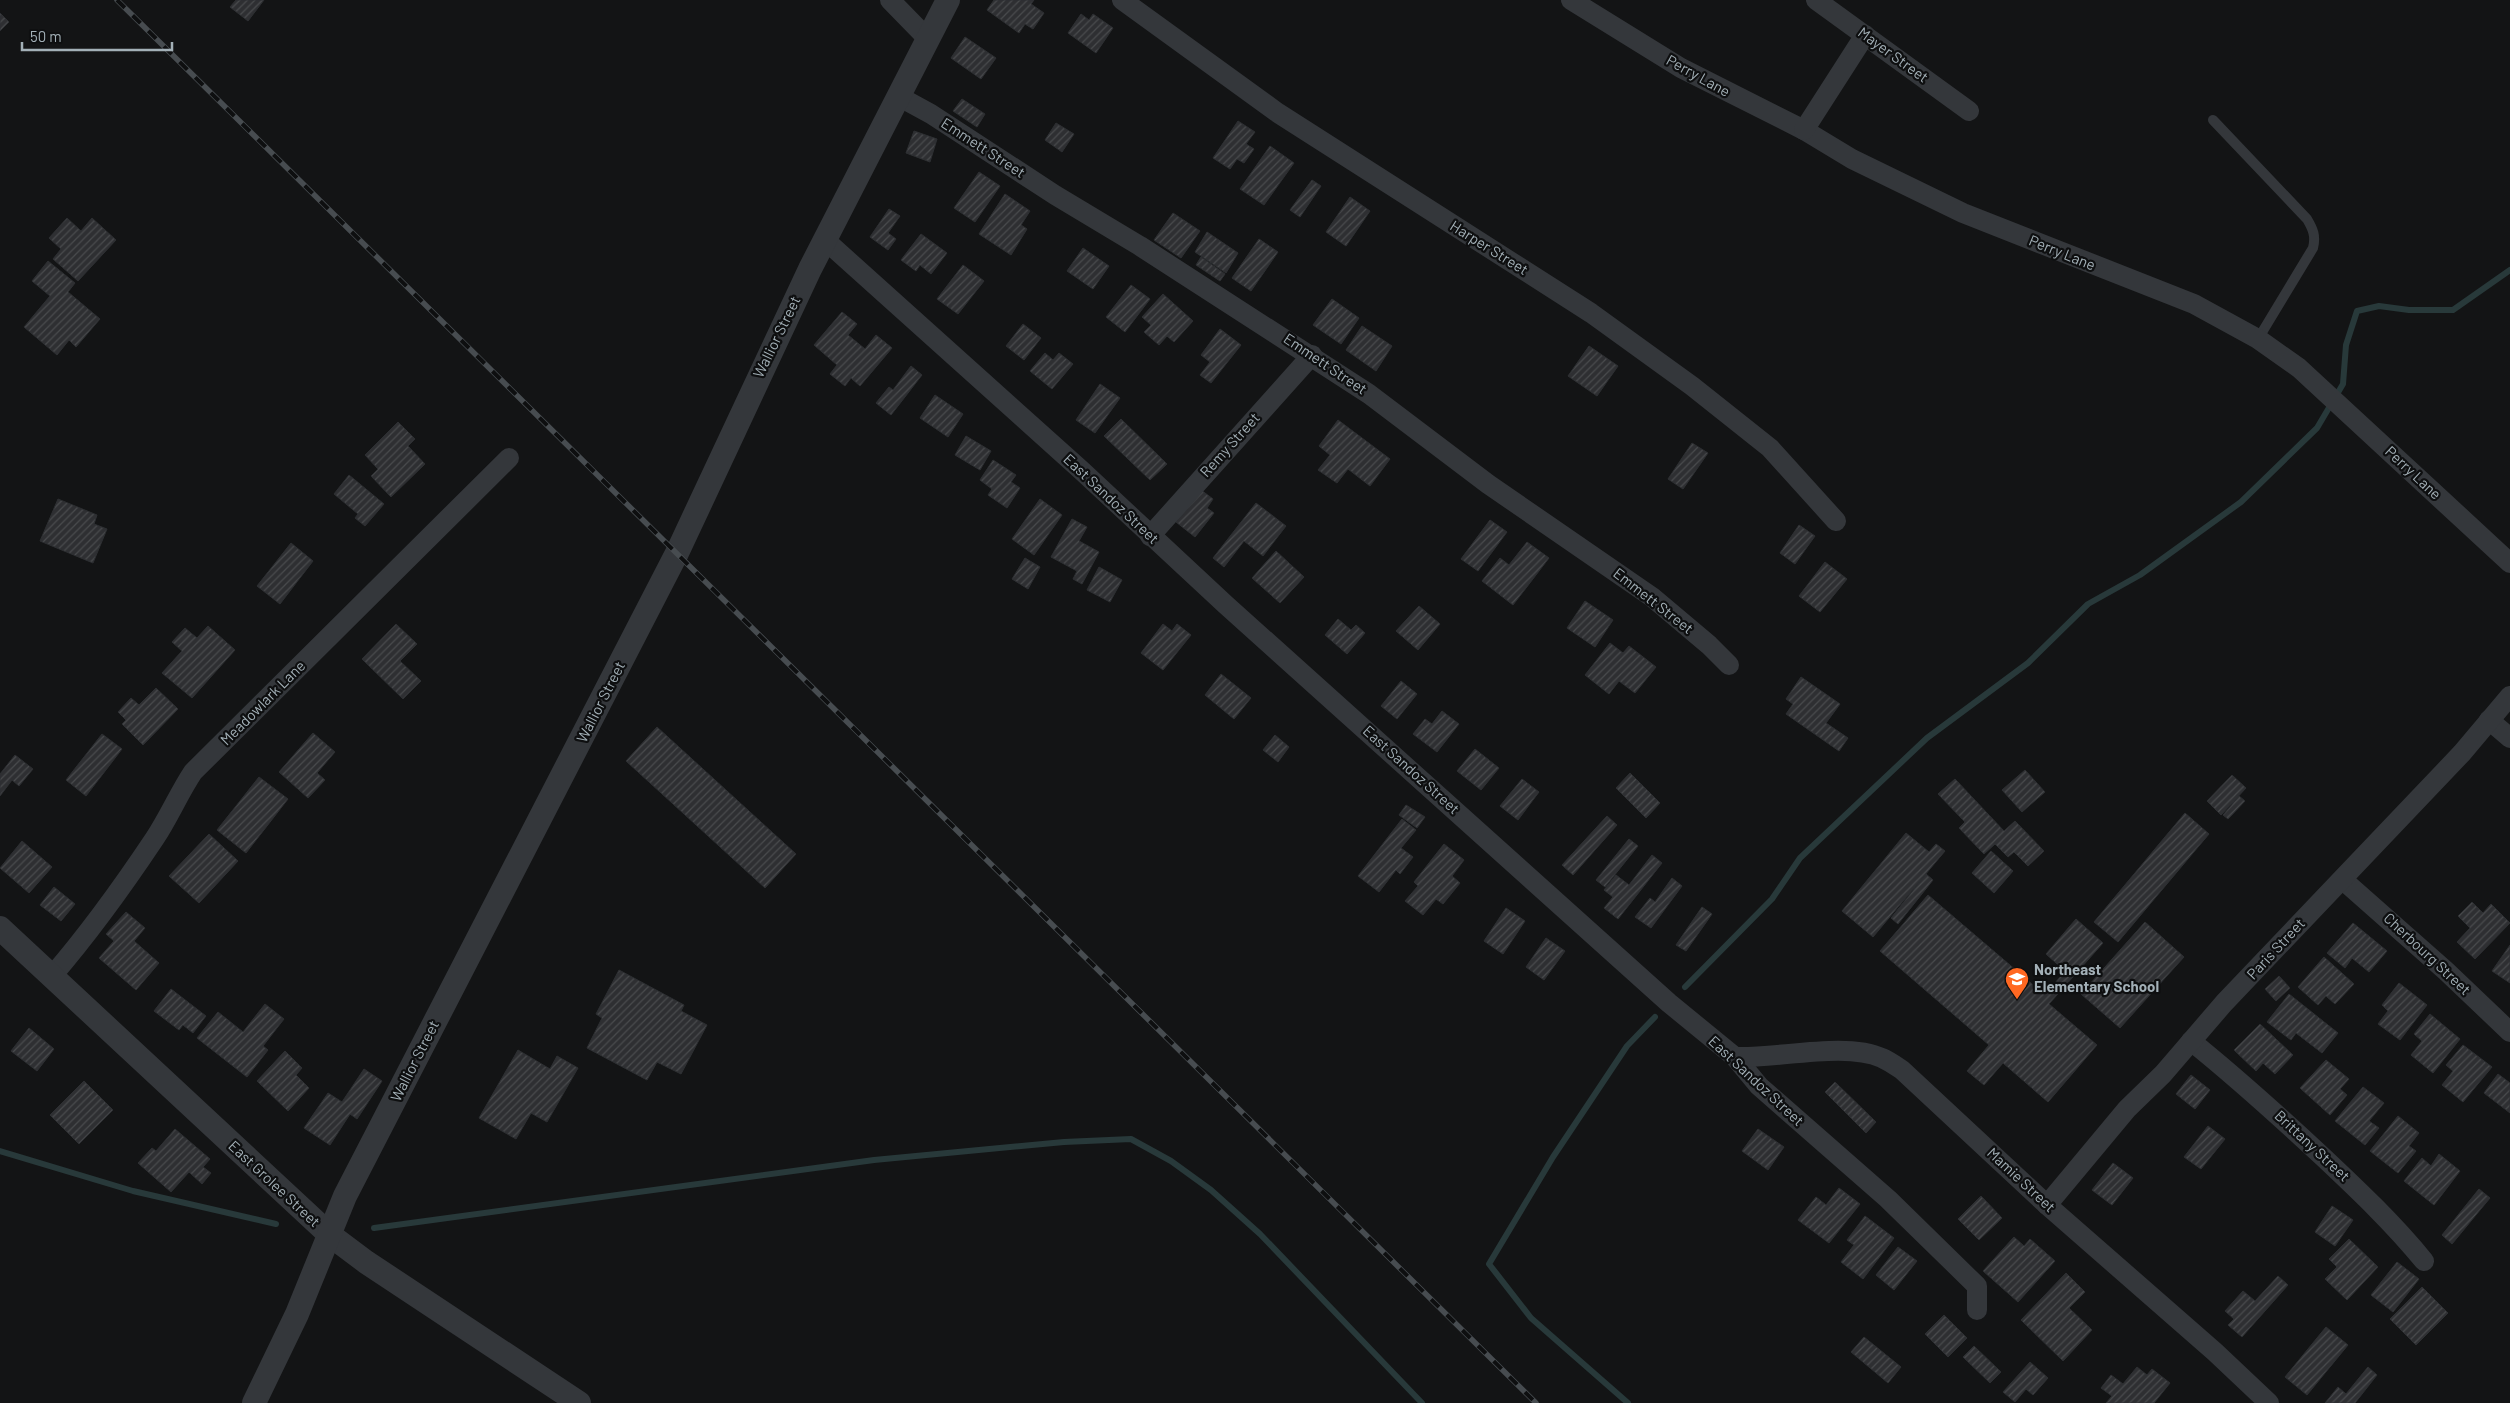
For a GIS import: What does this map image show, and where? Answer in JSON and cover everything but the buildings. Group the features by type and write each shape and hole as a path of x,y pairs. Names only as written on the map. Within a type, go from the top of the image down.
{"street":[{"path":"890,0 927,38"},
{"name":"Wallior Street","path":"254,1403 297,1314 345,1196 677,553 761,370 927,38 948,0"},
{"name":"Harper Street","path":"1122,0 1278,113 1591,313 1692,386 1770,448 1836,521"},
{"name":"Perry Lane","path":"1572,0 1681,68 1804,130 1852,158 1963,213 2194,304 2258,339 2299,368 2510,563"},
{"name":"Mayer Street","path":"1816,0 1969,111"},
{"path":"1804,130 1865,35"},
{"name":"Emmett Street","path":"898,96 931,114 1055,195 1140,246 1312,355 1369,394 1488,484 1652,597 1729,664"},
{"name":"East Sandoz Street","path":"825,240 1081,470 1150,536 1662,996 1735,1057 1759,1086 1888,1200 1960,1268 1977,1286 1977,1310"},
{"name":"Remy Street","path":"1150,536 1312,355"},
{"name":"Meadowlark Lane","path":"52,976 86,937 156,836 179,792 193,772 509,458"},
{"name":"Paris Street","path":"2047,1205 2127,1109 2163,1074 2224,1003 2462,753 2510,696"},
{"path":"2489,720 2510,738"},
{"name":"Cherbourg Street","path":"2342,880 2380,911 2510,1032"},
{"name":"East Grolee Street","path":"0,928 330,1235 374,1268 578,1403"},
{"name":"Brittany Street","path":"2191,1041 2263,1101 2363,1195 2405,1238 2424,1261"},
{"name":"Mamie Street","path":"1735,1057 1761,1058 1831,1050 1881,1057 1902,1070 2047,1205 2215,1352 2269,1403"}],"lane":[{"path":"2213,120 2307,219 2316,238 2313,248 2258,339"}],"waterway":[{"path":"1685,987 1772,899 1800,858 1927,738 2028,663 2088,604 2140,575 2241,502 2317,428 2343,384 2346,345 2357,311 2379,306 2409,310 2453,310 2510,270"},
{"path":"1628,1403 1531,1318 1489,1264 1553,1157 1627,1046 1655,1017"},
{"path":"374,1228 874,1160 1064,1142 1131,1139 1171,1161 1211,1190 1260,1234 1422,1403"},
{"path":"0,1151 133,1191 276,1224"}],"railway":[{"path":"117,0 1536,1403"}],"place":[{"name":"Northeast Elementary School","path":"2017,1000"}]}
